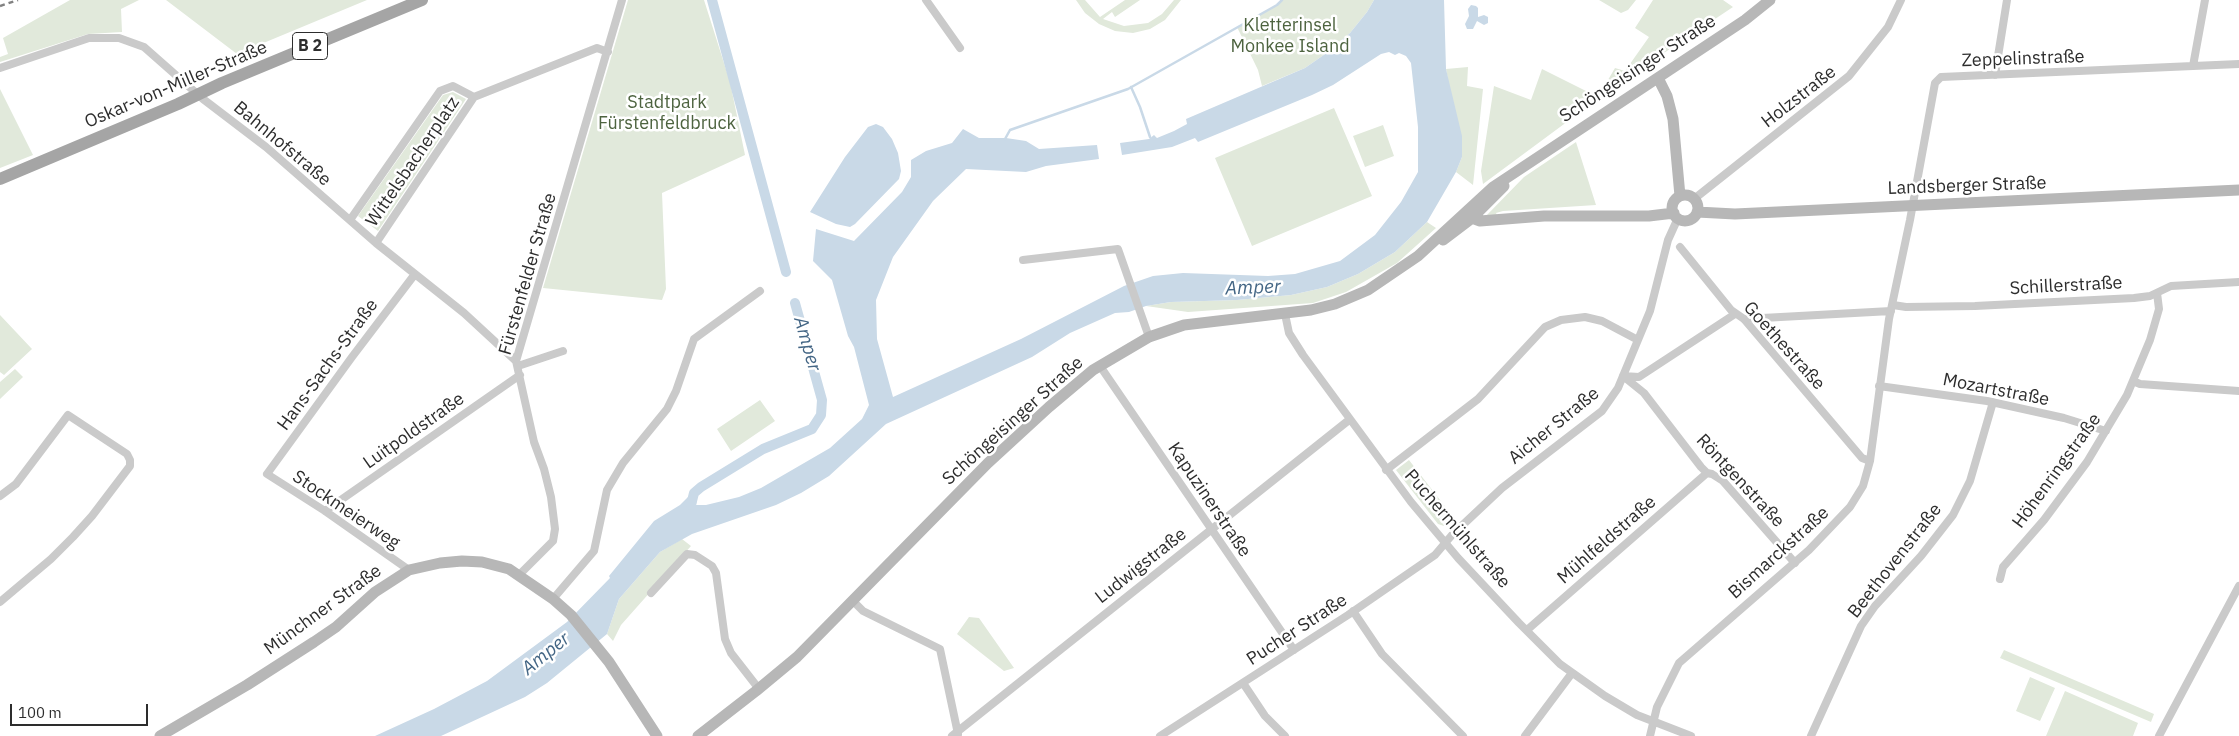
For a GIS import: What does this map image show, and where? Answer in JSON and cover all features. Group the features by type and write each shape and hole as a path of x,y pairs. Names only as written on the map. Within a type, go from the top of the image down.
{"main road":[{"name":"Oskar-von-Miller-Straße","path":"0,179 199,95 222,83 422,0"}],"street":[{"name":"Fürstenfelder Straße","path":"519,575 553,541 555,529 551,497 544,469 534,442 517,364 622,0"},
{"path":"926,0 960,48"},
{"name":"Schöngeisinger Straße","path":"1418,256 1493,186 1745,20 1770,0"},
{"name":"Holzstraße","path":"1694,199 1849,76 1888,27 1901,0"},
{"path":"1995,75 2008,0"},
{"path":"2193,66 2205,0"},
{"name":"Bahnhofstraße","path":"0,68 89,38 119,38 144,47 199,95 266,147 376,243 464,313 517,364"},
{"name":"Wittelsbacherplatz","path":"376,243 474,97 597,48 608,52"},
{"name":"Zeppelinstraße","path":"1912,206 1934,83 1941,77 2239,64"},
{"path":"1658,78 1667,96 1673,119 1680,196"},
{"name":"Wittelsbacherplatz","path":"350,220 440,91 453,86 474,97"},
{"name":"Schöngeisinger Straße","path":"698,736 797,657 996,455 1073,386 1100,366 1150,337 1196,322 1285,314 1317,309 1346,300 1389,277 1454,233 1524,167"},
{"name":"Landsberger Straße","path":"1697,212 1725,214 2239,190"},
{"path":"1472,218 1480,221 1544,216 1676,216 1689,220 1697,212 1698,205 1694,199 1686,195 1680,196 1673,205 1676,216"},
{"name":"Bismarckstraße","path":"1650,736 1652,721 1679,663 1795,563 1850,507 1863,486 1870,461 1879,386 1912,206"},
{"name":"Aicher Straße","path":"1445,544 1458,529 1509,482 1602,411 1612,399 1655,296 1668,240 1676,216"},
{"name":"Goethestraße","path":"1680,247 1735,314 1744,320 1862,458 1870,461"},
{"path":"1023,260 1118,249 1150,337"},
{"name":"Hans-Sachs-Straße","path":"267,474 348,362 415,274"},
{"name":"Schillerstraße","path":"1744,320 1906,307 1976,306 2134,298 2150,296 2171,286 2239,282"},
{"path":"553,599 594,551 607,490 623,463 667,409 676,391 694,339 760,291"},
{"name":"Höhenringstraße","path":"2000,579 2002,568 2062,496 2106,431 2134,381 2150,340 2159,309 2157,293"},
{"name":"Puchermühlstraße","path":"1285,314 1289,333 1386,470 1445,544 1527,630 1572,673 1622,707 1691,736"},
{"path":"1623,376 1639,377 1735,314"},
{"path":"1386,470 1478,399 1545,327 1561,320 1585,317 1602,321 1638,340"},
{"path":"517,364 563,351"},
{"name":"Kapuzinerstraße","path":"1100,366 1294,650"},
{"name":"Luitpoldstraße","path":"325,511 520,375"},
{"name":"Röntgenstraße","path":"1623,376 1641,389 1707,473 1723,481 1795,563"},
{"path":"2134,381 2140,384 2239,391"},
{"name":"Mozartstraße","path":"1879,386 1993,402 2064,418 2106,431"},
{"name":"Beethovenstraße","path":"1811,736 1861,626 1875,606 1921,556 1952,514 1970,481 1993,402"},
{"path":"0,496 16,484 68,415 127,454 130,460 130,466 92,516 73,537 44,565 0,602"},
{"name":"Ludwigstraße","path":"952,736 1349,420"},
{"name":"Mühlfeldstraße","path":"1527,630 1707,473"},
{"name":"Stockmeierweg","path":"267,474 325,511 409,570"},
{"name":"Pucher Straße","path":"1160,736 1353,611 1435,555 1445,544"},
{"path":"651,593 687,554 695,555 712,566 716,573 725,639 731,653 759,689"},
{"name":"Münchner Straße","path":"160,736 247,685 314,642 336,627 375,592 409,570 440,563 462,561 482,562 502,567 519,575 553,599 571,615 597,644 657,736"},
{"path":"2159,736 2239,586"},
{"path":"853,600 863,611 940,648 958,733"},
{"path":"1353,611 1382,654 1463,736"},
{"path":"1526,736 1572,673"},
{"path":"1243,683 1265,716 1285,736"}],"green space":[{"path":"70,0 139,0 121,9 122,32 88,34 0,62 0,57 8,54 3,38"},
{"path":"166,0 367,0 237,54"},
{"name":"Stadtpark Fürstenfeldbruck","path":"628,0 704,0 730,82 745,155 662,193 666,289 662,300 543,288"},
{"path":"1076,0 1085,0 1100,17 1125,0 1140,0 1115,17 1112,12 1103,19 1124,26 1148,23 1162,14 1174,0 1181,0 1165,20 1150,29 1133,33 1115,31 1099,24 1085,13"},
{"name":"Kletterinsel Monkee Island","path":"1282,0 1374,0 1350,33 1328,52 1305,68 1262,86 1258,70 1237,27 1277,5"},
{"path":"1599,0 1636,0 1628,10 1621,13"},
{"path":"1653,0 1723,0 1733,7 1610,89 1605,85 1615,68 1625,71 1649,37 1635,28"},
{"path":"1468,67 1467,86 1483,89 1473,185 1456,172 1462,157 1446,69"},
{"path":"1542,69 1592,94 1583,110 1483,184 1481,171 1494,86 1531,100"},
{"path":"0,89 33,155 0,168"},
{"path":"453,92 466,99 378,231 358,216 443,95"},
{"path":"1334,108 1372,196 1252,246 1215,158"},
{"path":"1383,125 1394,156 1365,167 1353,136"},
{"path":"1576,142 1596,205 1503,211 1496,213 1497,215 1486,216 1524,177"},
{"path":"1427,222 1436,228 1397,263 1346,292 1313,303 1188,312 1146,306 1171,302 1237,300 1291,295 1327,287 1358,274 1395,252"},
{"path":"0,315 32,349 4,375 0,372"},
{"path":"15,369 23,377 0,399 0,382"},
{"path":"760,400 775,421 731,451 717,429"},
{"path":"1409,460 1454,518 1444,526 1438,524 1396,470"},
{"path":"682,539 691,546 621,625 613,641 607,634 619,599 660,552"},
{"path":"969,617 979,618 1014,668 1004,671 957,634"},
{"path":"2004,650 2154,714 2151,722 2000,658"},
{"path":"2030,677 2055,688 2040,721 2016,711"},
{"path":"2065,691 2138,723 2133,736 2046,736"}],"water":[{"path":"1374,0 1444,0 1446,69 1462,136 1462,157 1456,172 1427,222 1395,252 1358,274 1327,287 1291,295 1237,300 1171,302 1146,306 1129,312 1115,313 1070,333 1032,357 886,424 829,476 801,493 776,505 692,534 660,552 619,599 607,634 547,683 525,697 441,736 375,736 434,709 487,681 567,622 610,578 609,576 654,521 680,505 694,493 697,497 696,505 706,505 739,497 761,488 830,448 862,419 869,405 854,347 848,336 832,280 813,261 816,229 854,241 902,192 911,177 911,160 926,151 952,143 963,129 979,138 1006,138 1026,141 1039,149 1097,145 1099,159 1046,166 1026,172 966,169 933,201 893,257 876,300 877,339 893,397 1021,339 1124,286 1153,276 1183,273 1268,276 1295,274 1340,261 1375,235 1401,202 1418,172 1418,127 1411,63 1406,56 1399,53 1395,55 1389,52 1381,54 1333,85 1198,142 1195,138 1172,147 1122,155 1120,143 1149,139 1154,135 1157,138 1187,124 1186,119 1305,68 1350,33"},
{"path":"1471,5 1478,8 1478,17 1484,15 1488,17 1488,23 1484,25 1477,21 1473,29 1467,29 1465,24 1469,16 1468,9"},
{"path":"876,124 883,127 892,139 898,153 901,171 899,179 850,227 836,224 810,212 845,157 868,127"}],"waterway":[{"name":"Amper","path":"712,0 786,272"},
{"name":"Amper","path":"1005,139 1010,130 1128,89 1277,5 1282,0"},
{"path":"1131,87 1150,137"},
{"name":"Amper","path":"691,505 694,493 701,487 763,449 812,429 821,415 822,400 795,303"}],"railway":[{"path":"0,6 18,0"}]}
